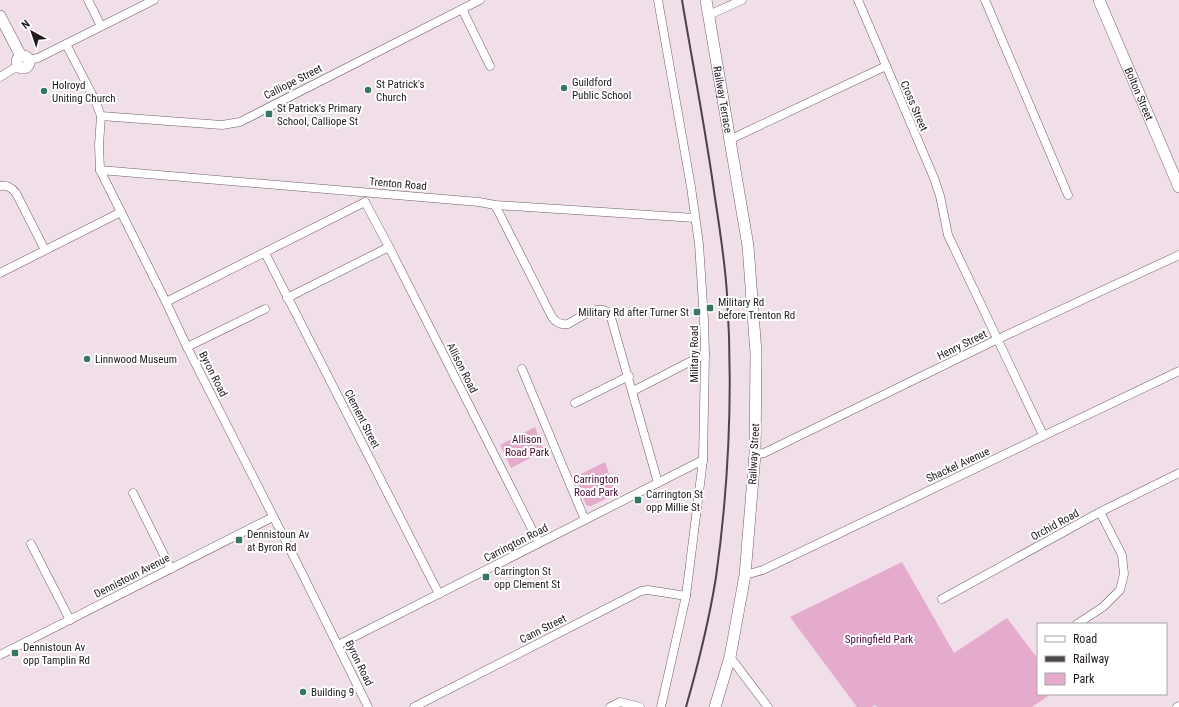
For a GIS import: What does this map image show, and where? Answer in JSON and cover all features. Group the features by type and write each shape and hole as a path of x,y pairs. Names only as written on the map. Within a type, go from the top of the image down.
{"main road":[{"name":"Railway Terrace","path":"706,0 738,180 740,199"},
{"name":"Bolton Street","path":"1099,0 1179,188"},
{"path":"0,16 23,61"},
{"name":"Railway Street","path":"715,707 730,657 745,575 755,454 755,345 748,246 740,199"}],"street":[{"path":"88,0 101,26"},
{"path":"0,77 23,61 38,58 154,0"},
{"name":"Calliope Street","path":"101,116 222,125 240,122 480,0"},
{"name":"Military Road","path":"658,0 691,187 700,259 705,354 703,460 686,596 661,707"},
{"path":"709,15 742,0"},
{"name":"Cross Street","path":"858,0 934,178 940,196 948,235 1043,435"},
{"path":"985,0 1068,195"},
{"path":"462,9 490,66"},
{"name":"Byron Road","path":"66,44 95,100 101,116 99,144 100,170 368,707"},
{"path":"731,140 886,66"},
{"name":"Trenton Road","path":"100,170 368,192 479,202 495,205 695,218"},
{"path":"0,186 6,185 16,192 45,250"},
{"path":"166,302 365,202 368,192"},
{"name":"Allison Road","path":"365,202 538,543"},
{"path":"495,205 555,322 559,324 568,324 593,311 602,309 608,312 612,318 658,483"},
{"path":"0,273 121,212"},
{"path":"287,298 389,247"},
{"name":"Clement Street","path":"265,253 439,594"},
{"name":"Henry Street","path":"755,454 764,453 998,339 1179,255"},
{"path":"187,347 265,309"},
{"path":"633,391 705,354"},
{"path":"522,369 585,520"},
{"name":"Shackel Avenue","path":"745,575 763,570 1179,371"},
{"path":"575,403 628,376"},
{"name":"Carrington Road","path":"338,645 703,460"},
{"name":"Orchid Road","path":"942,598 1100,512 1179,473"},
{"path":"133,494 171,569"},
{"path":"1079,623 1103,607 1120,590 1124,574 1122,555 1100,512"},
{"name":"Dennistoun Avenue","path":"0,655 273,517"},
{"path":"31,544 70,620"},
{"name":"Cann Street","path":"414,707 641,591 648,590 686,596"},
{"path":"730,657 768,707"},
{"path":"610,707 620,702 640,707"}],"green space":[{"name":"Allison Road Park","path":"535,427 544,451 511,468 500,445"},
{"name":"Carrington Road Park","path":"605,462 616,494 591,506 586,505 575,477"},
{"name":"Springfield Park","path":"902,562 954,653 1007,618 1037,658 1037,695 1050,695 1032,707 877,707 875,705 872,707 857,707 790,617"}],"railway":[{"path":"682,0 708,148 722,246 727,294 730,365 727,472 716,577 703,643 686,707"}],"place":[{"name":"Guildford Public School","path":"564,88"},
{"name":"St Patrick's Church","path":"368,90"},
{"name":"Holroyd Uniting Church","path":"44,91"},
{"name":"St Patrick's Primary School, Calliope St","path":"269,114"},
{"name":"Military Rd before Trenton Rd","path":"710,308"},
{"name":"Military Rd after Turner St","path":"697,312"},
{"name":"Linnwood Museum","path":"87,359"},
{"name":"Carrington St opp Millie St","path":"638,500"},
{"name":"Dennistoun Av at Byron Rd","path":"239,540"},
{"name":"Carrington St opp Clement St","path":"486,577"},
{"name":"Dennistoun Av opp Tamplin Rd","path":"15,653"},
{"name":"Building 9","path":"303,692"}]}
